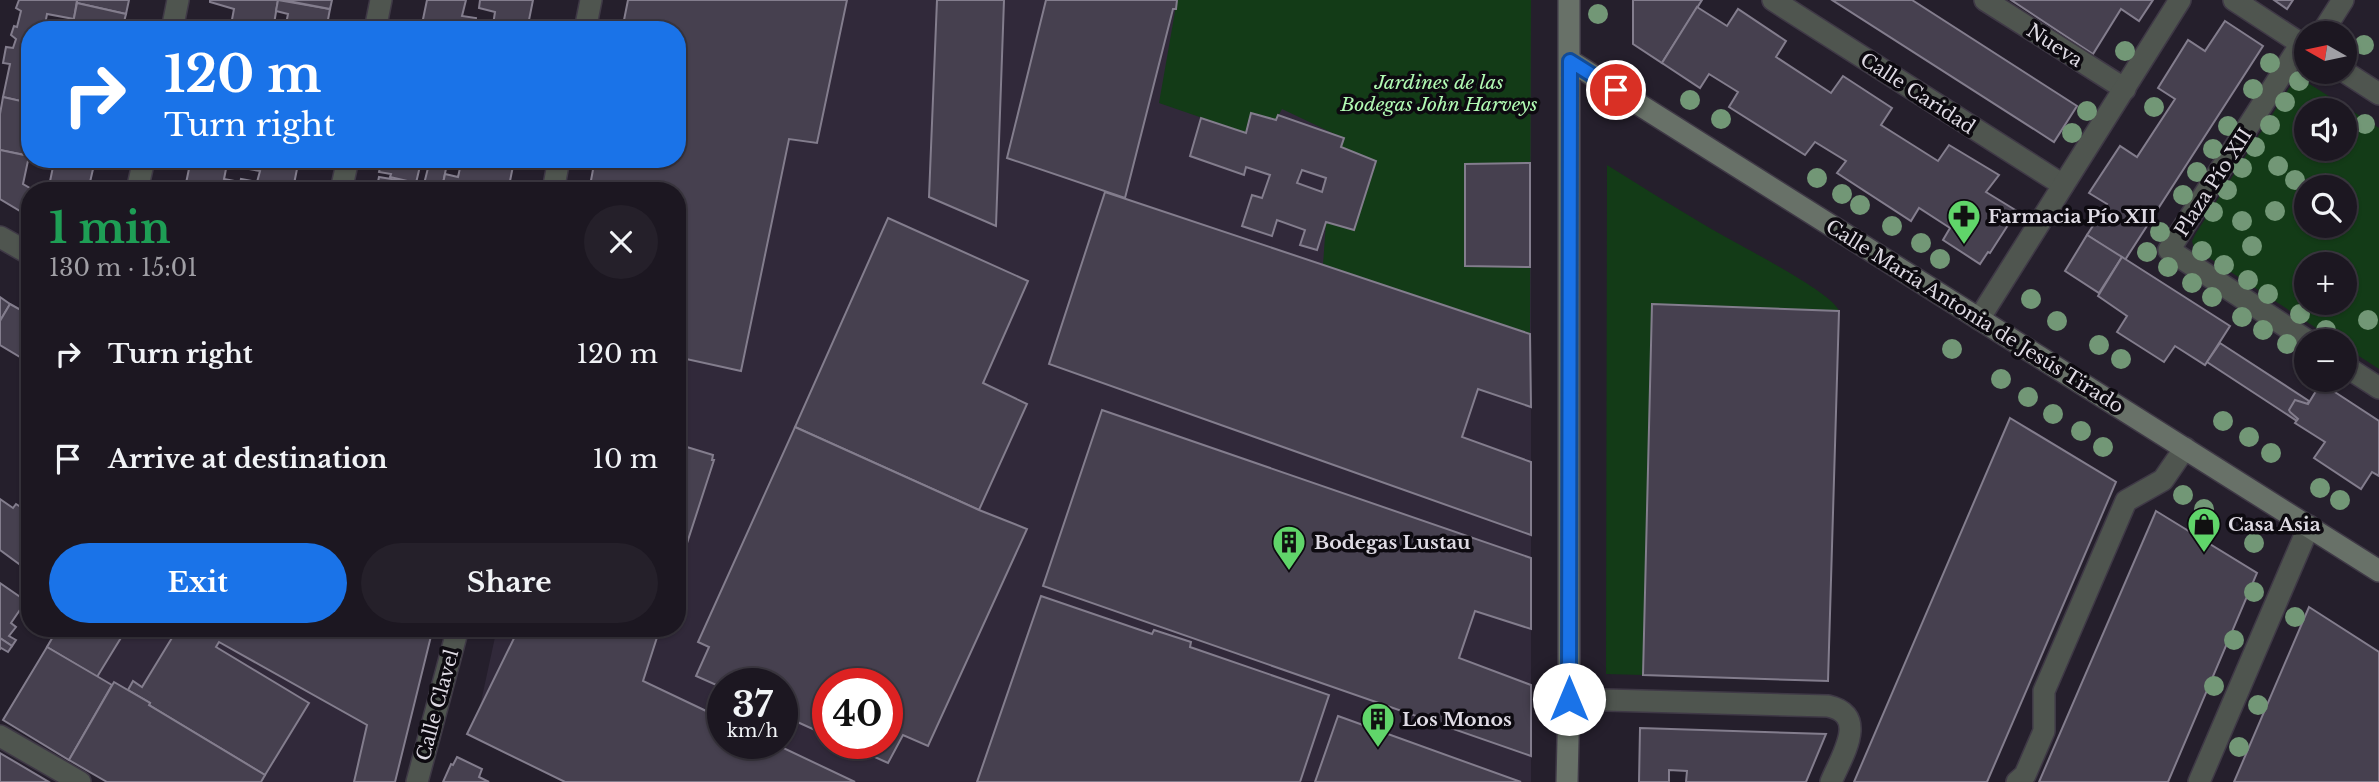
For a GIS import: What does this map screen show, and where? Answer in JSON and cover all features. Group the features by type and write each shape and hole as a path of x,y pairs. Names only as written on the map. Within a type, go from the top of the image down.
{"street":[{"path":"174,21 178,0"},
{"path":"377,21 381,0"},
{"path":"587,21 591,0"},
{"path":"1567,782 1569,0"},
{"name":"Calle Caridad","path":"1773,0 2063,185"},
{"name":"Nueva","path":"1985,0 2125,89"},
{"path":"1979,318 2180,0"},
{"name":"Plaza Pío XII","path":"2234,0 2294,39"},
{"path":"2330,21 2343,0"},
{"name":"Calle María Antonia de Jesús Tirado","path":"1570,61 2379,571"},
{"name":"Plaza Pío XII","path":"2294,61 2169,250 2294,332"},
{"path":"2357,80 2379,94"},
{"path":"0,237 21,249"},
{"path":"2357,374 2379,388"},
{"path":"2017,782 2025,775 2044,731 2044,691 2126,501 2163,480 2185,448"},
{"path":"2199,782 2309,526"},
{"name":"Calle Clavel","path":"417,782 456,637"},
{"path":"1569,699 1840,709 1849,719 1851,734 1830,782"},
{"path":"0,736 79,782"}],"shaded area":[{"path":"628,0 1531,0 1531,782 565,782 479,711 495,637 686,637 686,182 591,182 593,168 686,168 686,21 662,21"},
{"path":"53,637 431,637 395,782 107,782 69,760 112,685 47,647"}],"green space":[{"name":"Jardines de las Bodegas John Harveys","path":"1177,0 1531,0 1530,334 1323,265 1326,222 1354,230 1375,161 1341,147 1343,138 1282,109 1276,120 1251,113 1246,133 1159,103"},
{"path":"2294,81 2294,84 2310,84 2332,98 2294,98 2294,161 2357,161 2357,114 2379,128 2379,369 2357,355 2357,329 2318,329 2296,315 2357,315 2357,252 2294,252 2294,313 2194,248 2192,241"},
{"path":"1607,165 1801,280 1833,303 1839,311 1652,305 1643,675 1606,674"}],"building":[{"path":"19,0 77,0 74,19 47,14 46,21 21,21 21,101 3,97 10,64 3,63 6,47 13,48 16,39 11,35 14,26 17,27 21,11 16,8"},
{"path":"77,0 129,0 126,14 77,3"},
{"path":"278,0 274,21 232,21 234,9 210,2"},
{"path":"278,0 330,9 328,21 287,21 288,14 276,11"},
{"path":"283,0 332,0 330,9"},
{"path":"427,0 466,0 462,16 476,18 476,21 423,21"},
{"path":"480,0 533,0 529,21 494,21 495,12 479,8"},
{"path":"628,0 847,0 817,143 789,139 741,371 686,359 686,182 591,182 593,168 686,168 686,21 624,21"},
{"path":"937,0 1004,0 996,226 929,197"},
{"path":"1046,0 1177,0 1125,198 1007,158"},
{"path":"1633,0 1702,0 1662,63 1633,44"},
{"path":"1832,0 1912,0 2077,106 2054,142"},
{"path":"2011,0 2153,0 2139,21 2121,9 2093,54"},
{"path":"2274,0 2293,0 2287,9"},
{"path":"77,3 126,14 124,21 73,21"},
{"path":"1697,7 1727,26 1738,9 1786,41 1776,57 1831,93 1843,76 1892,108 1881,125 1938,161 1949,145 1999,175 1986,192 2017,211 1990,253 1988,252 1980,264 1943,240 1950,228 1919,208 1911,221 1837,173 1846,161 1815,142 1805,155 1729,107 1738,92 1709,74 1700,88 1662,63"},
{"path":"2225,21 2263,46 2125,260 2087,235 2107,204 2089,193 2120,146 2137,157 2175,99 2158,88 2188,40 2205,51"},
{"path":"3,97 21,101 21,154 0,150"},
{"path":"1251,113 1276,120 1278,115 1344,138 1341,147 1376,161 1354,230 1326,222 1317,250 1300,245 1305,230 1277,220 1272,236 1242,226 1252,195 1262,198 1270,175 1246,167 1244,175 1190,156 1201,118 1246,133","holes":["1302,170 1326,178 1322,192 1297,183"]},
{"path":"0,150 21,154 21,168 26,168 23,182 21,182 21,212 0,199"},
{"path":"1530,163 1530,267 1465,266 1465,164"},
{"path":"53,168 93,169 90,182 50,182"},
{"path":"189,168 226,168 224,179 240,182 186,182"},
{"path":"243,168 297,168 294,182 257,182 260,171"},
{"path":"380,168 420,168 416,182 379,172"},
{"path":"428,168 446,168 443,182 424,182"},
{"path":"460,168 513,168 510,182 443,182 445,174 458,177"},
{"path":"379,177 410,182 378,182"},
{"path":"1105,192 1530,334 1531,407 1478,389 1462,437 1531,462 1531,535 1049,364"},
{"path":"888,218 1028,281 983,383 1027,404 979,510 795,427"},
{"path":"2087,235 2122,257 2099,293 2065,271"},
{"path":"2122,257 2230,326 2205,365 2175,346 2164,362 2117,332 2127,316 2098,296"},
{"path":"0,297 10,304 0,321"},
{"path":"10,304 21,310 21,358 0,345 0,321"},
{"path":"1652,304 1839,311 1828,681 1643,675"},
{"path":"2220,343 2309,401 2297,421 2207,362"},
{"path":"2315,392 2335,392 2379,421 2379,476 2372,472 2361,489 2314,458 2325,442 2295,423 2298,419 2289,410 2295,400 2308,404"},
{"name":"Bodegas Lustau","path":"1102,410 1531,558 1531,629 1475,611 1459,658 1531,685 1531,756 1043,586"},
{"path":"2010,418 2116,482 1987,782 1854,782"},
{"path":"795,427 1027,529 928,746 903,735 903,668 812,668 812,729 798,722 798,668 707,668 707,681 696,676 709,647 698,642"},
{"path":"686,447 713,455 714,460 686,546"},
{"path":"0,499 13,508 16,504 21,507 21,565 0,550"},
{"path":"2156,511 2257,573 2168,782 2039,782"},
{"path":"0,583 21,598 21,608 11,623 16,627 9,636 16,640 12,646 0,638"},
{"path":"1041,596 1152,634 1154,630 1191,642 1190,647 1329,695 1300,782 977,782"},
{"path":"2309,607 2379,652 2379,782 2234,782"},
{"path":"53,637 121,637 97,677 47,647"},
{"path":"173,637 431,637 395,782 354,782 367,725 219,642 216,647 309,703 265,775 128,690 133,681 142,687"},
{"path":"515,637 657,637 643,681 707,711 707,759 798,759 798,755 855,782 565,782 467,734"},
{"path":"0,638 12,646 8,652 0,649"},
{"path":"47,647 112,685 69,760 3,720"},
{"path":"114,682 265,775 261,782 107,782 69,760"},
{"name":"Los Monos","path":"1338,716 1521,782 1315,782"},
{"path":"1640,728 1826,734 1806,782 1686,782 1687,771 1669,770 1669,782 1639,782"},
{"path":"0,753 49,782 0,782"},
{"path":"457,757 482,769 479,777 489,782 443,782"}],"place":[{"name":"Farmacia Pío XII","path":"1964,246"},
{"name":"Casa Asia","path":"2204,554"},
{"name":"Bodegas Lustau","path":"1289,572"},
{"name":"Los Monos","path":"1378,749"}],"route":[{"path":"1569,699 1570,61 1616,90"}]}
